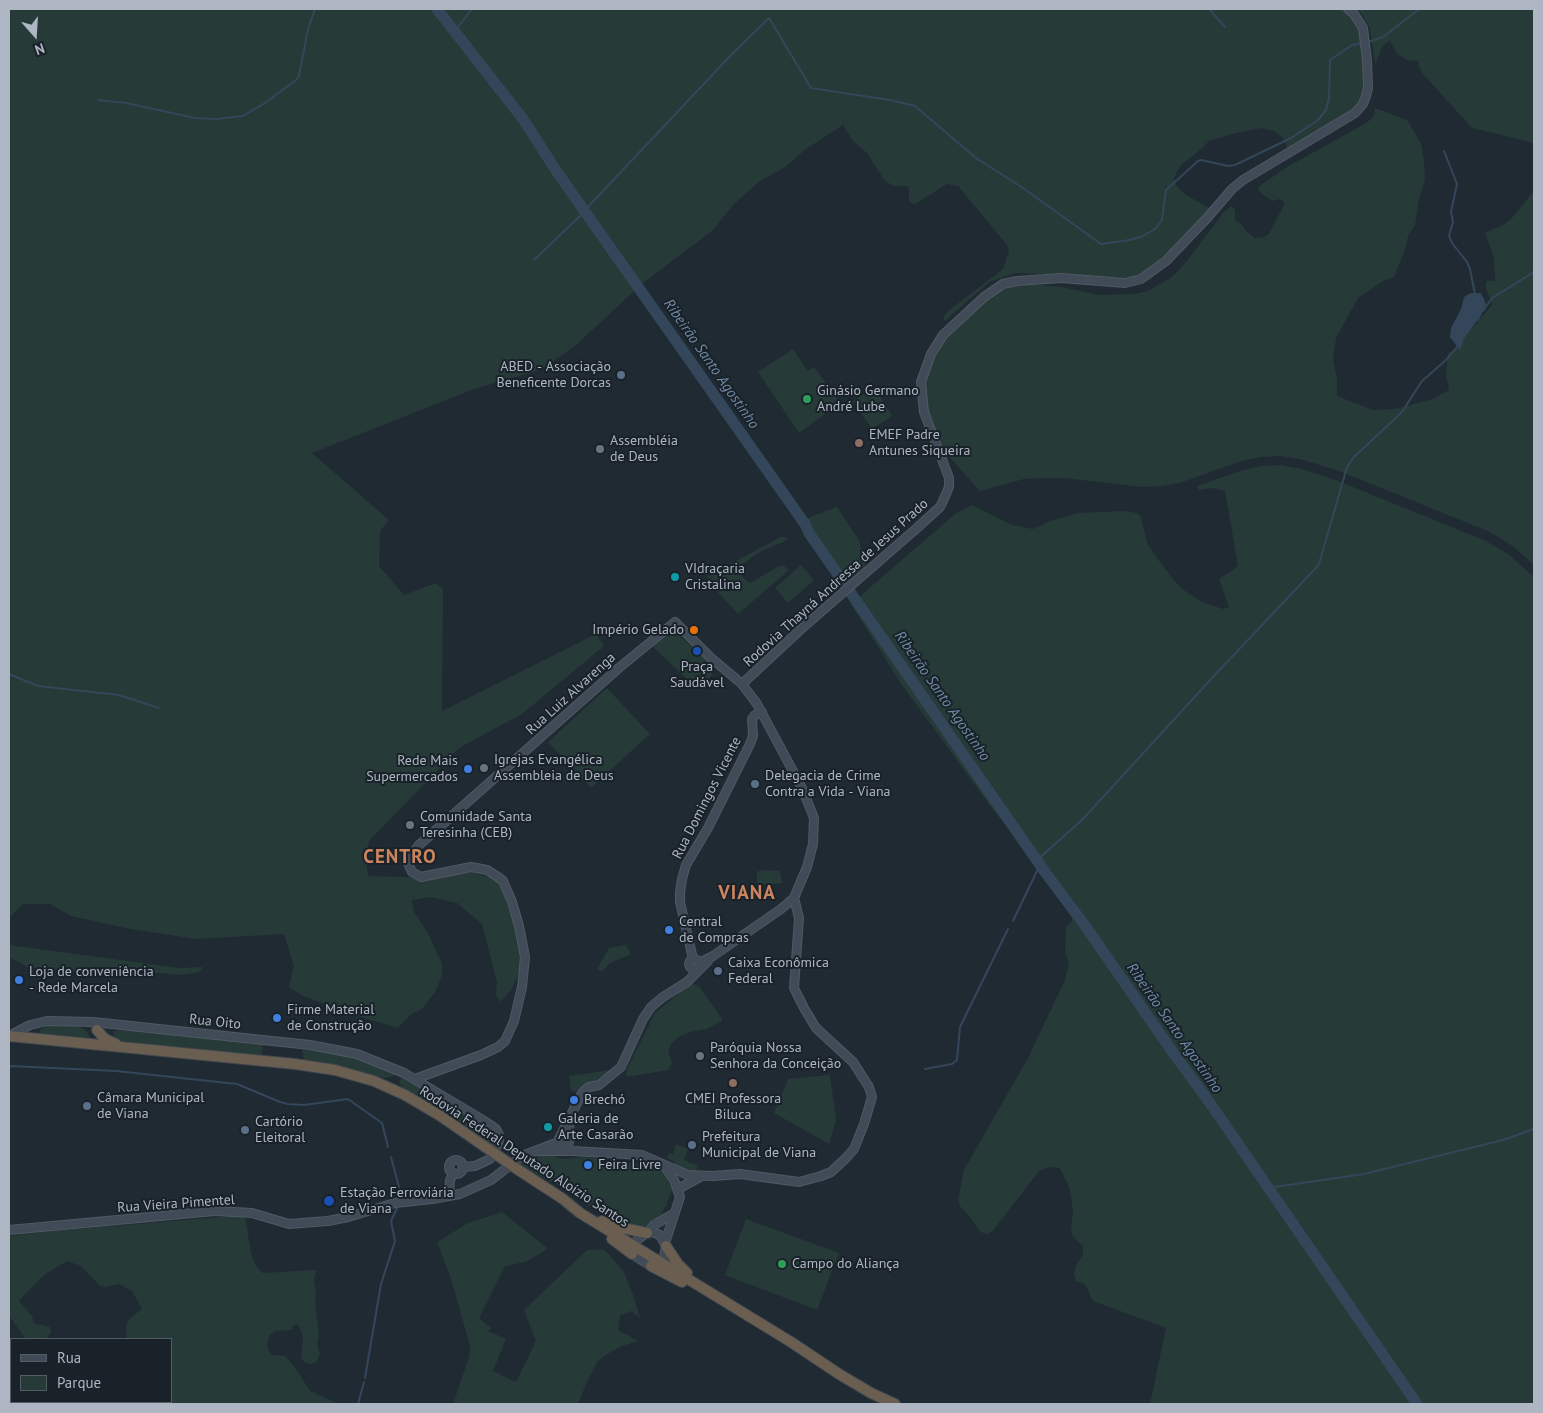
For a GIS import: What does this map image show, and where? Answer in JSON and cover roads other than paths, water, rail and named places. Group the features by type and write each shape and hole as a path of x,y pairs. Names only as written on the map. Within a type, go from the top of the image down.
{"highway":[{"path":"95,1026 105,1038 121,1047"},
{"name":"Rodovia Federal Deputado Aloízio Santos","path":"9,1036 316,1067 359,1076 387,1086 439,1115 686,1284 698,1285"},
{"path":"580,1213 618,1226 647,1233"},
{"path":"666,1244 678,1264 698,1285 839,1374 871,1393 895,1404"}],"street":[{"name":"Rodovia Thayná Andressa de Jesus Prado","path":"742,684 800,630 940,507 947,493 949,478 924,412 921,382 931,354 943,335 978,303 1003,284 1017,281 1061,278 1125,283 1141,279 1166,261 1232,189 1243,180 1355,113 1363,104 1368,88 1367,60 1363,28 1354,14 1348,9"},
{"name":"Rua Luiz Alvarenga","path":"415,1080 481,1055 498,1047 505,1041 514,1021 521,994 525,957 519,926 503,881 482,868 471,867 421,877 412,872 408,863 409,858 419,845 620,667 675,622 710,657 742,684"},
{"path":"713,1176 688,1175 674,1171 642,1155 590,1151 565,1146 559,1139 584,1091 589,1087 599,1085 621,1068 643,1019 651,1007 687,982 713,956 794,898 807,867 813,844 814,818 802,788 762,712 742,684"},
{"name":"Rua Domingos Vicente","path":"695,964 680,902 682,879 686,865 708,828 750,744 753,736 752,718 762,712"},
{"path":"678,1190 697,1179 740,1174 799,1182 830,1172 854,1149 871,1102 871,1093 862,1074 853,1062 816,1028 794,988 799,918 794,898"},
{"path":"675,989 695,964 713,956"},
{"name":"Rua Oito","path":"9,1036 30,1025 47,1021 328,1048 370,1058 404,1073 496,1130 499,1140 490,1159 475,1166 464,1167"},
{"path":"92,1044 97,1038 95,1026"},
{"name":"Rua Vieira Pimentel","path":"9,1230 220,1211 246,1212 282,1223 297,1224 338,1219 395,1203 450,1196 480,1186 491,1180 522,1156 565,1146"},
{"path":"450,1196 450,1180 453,1174 461,1172 464,1167 460,1161 452,1161 449,1166 453,1174"},
{"path":"655,1264 664,1256 680,1197 672,1176 662,1164"},
{"path":"633,1249 638,1239 654,1225 675,1213"},
{"path":"647,1233 652,1232 660,1235 666,1244"}],"water":[{"path":"1471,293 1481,293 1486,304 1479,320 1472,325 1465,336 1460,350 1450,337 1451,328 1461,309 1464,297"}],"waterway":[{"path":"98,100 126,103 195,118 216,119 243,116 265,103 299,76 308,29 315,9"},
{"name":"Ribeirão Santo Agostinho","path":"437,9 523,119 557,172 805,524 809,533 1045,872 1210,1103 1417,1404"},
{"path":"455,31 472,9"},
{"path":"1209,9 1225,27"},
{"path":"1368,42 1383,37 1419,9"},
{"path":"585,210 732,54 769,18 811,88 890,100 915,106 976,158 1023,188 1101,244 1130,240 1143,236 1155,229 1162,220 1166,190 1198,161 1228,166 1235,165 1291,138 1317,121 1326,110 1329,98 1330,60 1352,45 1363,43"},
{"path":"1444,151 1457,184 1451,212 1453,222 1449,236 1452,243 1467,262 1475,294"},
{"path":"534,260 586,212"},
{"path":"1483,311 1492,298 1534,272"},
{"path":"1464,337 1474,323"},
{"path":"1013,921 1037,871 1037,860 1082,820 1319,564 1347,467 1353,458 1402,412 1422,381 1445,361 1459,345"},
{"path":"9,674 38,686 119,695 159,708"},
{"path":"925,1069 952,1064 957,1060 960,1027 1008,929"},
{"path":"9,1068 11,1066 116,1071 237,1084 288,1104 304,1105 348,1099 382,1123 388,1147"},
{"path":"1268,1188 1364,1174 1503,1140 1534,1129"},
{"path":"391,1157 399,1187"},
{"path":"365,1378 381,1284 395,1241 391,1221 398,1206"},
{"path":"358,1404 364,1382"}],"place":[{"name":"ABED - Associação Beneficente Dorcas","path":"621,375"},
{"name":"Ginásio Germano André Lube","path":"807,399"},
{"name":"EMEF Padre Antunes Siqueira","path":"859,443"},
{"name":"Assembléia de Deus","path":"600,449"},
{"name":"VIdraçaria Cristalina","path":"675,577"},
{"name":"Império Gelado","path":"694,630"},
{"name":"Praça Saudável","path":"697,651"},
{"name":"Igrejas Evangélica Assembleia de Deus","path":"484,768"},
{"name":"Rede Mais Supermercados","path":"468,769"},
{"name":"Delegacia de Crime Contra a Vida - Viana","path":"755,784"},
{"name":"Comunidade Santa Teresinha (CEB)","path":"410,825"},
{"name":"Central de Compras","path":"669,930"},
{"name":"Caixa Econômica Federal","path":"718,971"},
{"name":"Loja de conveniência - Rede Marcela","path":"19,980"},
{"name":"Firme Material de Construção","path":"277,1018"},
{"name":"Paróquia Nossa Senhora da Conceição","path":"700,1056"},
{"name":"CMEI Professora Biluca","path":"733,1083"},
{"name":"Brechó","path":"574,1100"},
{"name":"Câmara Municipal de Viana","path":"87,1106"},
{"name":"Galeria de Arte Casarão","path":"548,1127"},
{"name":"Cartório Eleitoral","path":"245,1130"},
{"name":"Prefeitura Municipal de Viana","path":"692,1145"},
{"name":"Feira Livre","path":"588,1165"},
{"name":"Estação Ferroviária de Viana","path":"329,1201"},
{"name":"Campo do Aliança","path":"782,1264"}],"district":[{"name":"CENTRO","path":"400,858"},
{"name":"VIANA","path":"747,894"}]}
